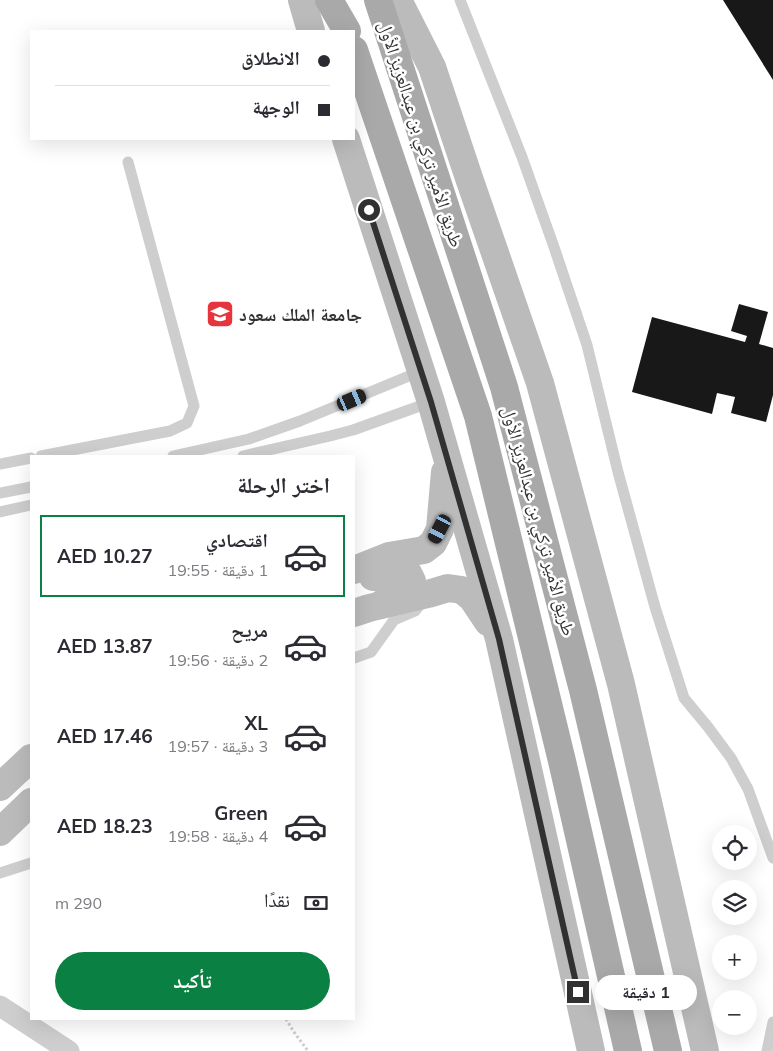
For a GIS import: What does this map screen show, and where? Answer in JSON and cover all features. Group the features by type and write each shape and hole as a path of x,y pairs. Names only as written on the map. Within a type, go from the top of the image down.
{"main road":[{"path":"302,0 311,30"},
{"path":"328,0 346,30"},
{"name":"طريق الأمير تركي بن عبدالعزيز الأول","path":"378,0 504,387 584,690 668,1051"},
{"path":"398,0 432,67 540,382 621,684 705,1051"},
{"name":"طريق الأمير تركي بن عبدالعزيز الأول","path":"355,53 478,416 562,761 628,1051"},
{"path":"346,140 431,402 499,639 591,1051"},
{"path":"355,570 389,556 424,550 433,543 440,529 446,456"},
{"path":"355,583 399,569 408,572 412,581 407,588 394,597 361,611"},
{"path":"361,611 448,588 462,590 472,598 499,639"},
{"path":"0,786 30,759"},
{"path":"0,832 30,803"}],"street":[{"path":"0,1006 69,1051"}],"lane":[{"path":"460,0 522,157 587,345 618,472 655,607 684,698 731,758 748,789 773,858"},
{"path":"46,455 170,431 187,423 194,406 128,162"},
{"path":"178,455 249,439 300,422 421,371"},
{"path":"247,455 353,430 431,402"},
{"path":"0,464 30,458"},
{"path":"0,493 30,487"},
{"path":"0,512 30,505"},
{"path":"355,658 371,652 394,620 415,611 428,594"},
{"path":"0,873 30,864"},
{"path":"767,1051 773,1022"}],"path":[{"path":"287,1020 308,1051"}],"building":[{"path":"723,0 773,0 773,80"},
{"path":"739,304 768,312 759,344 773,348 773,395 766,422 731,413 735,397 717,393 712,414 632,392 652,317 745,342 747,336 731,331"}],"place":[{"name":"جامعة الملك سعود","path":"220,314"}],"route":[{"path":"369,210 431,402 499,639 578,992"}]}
